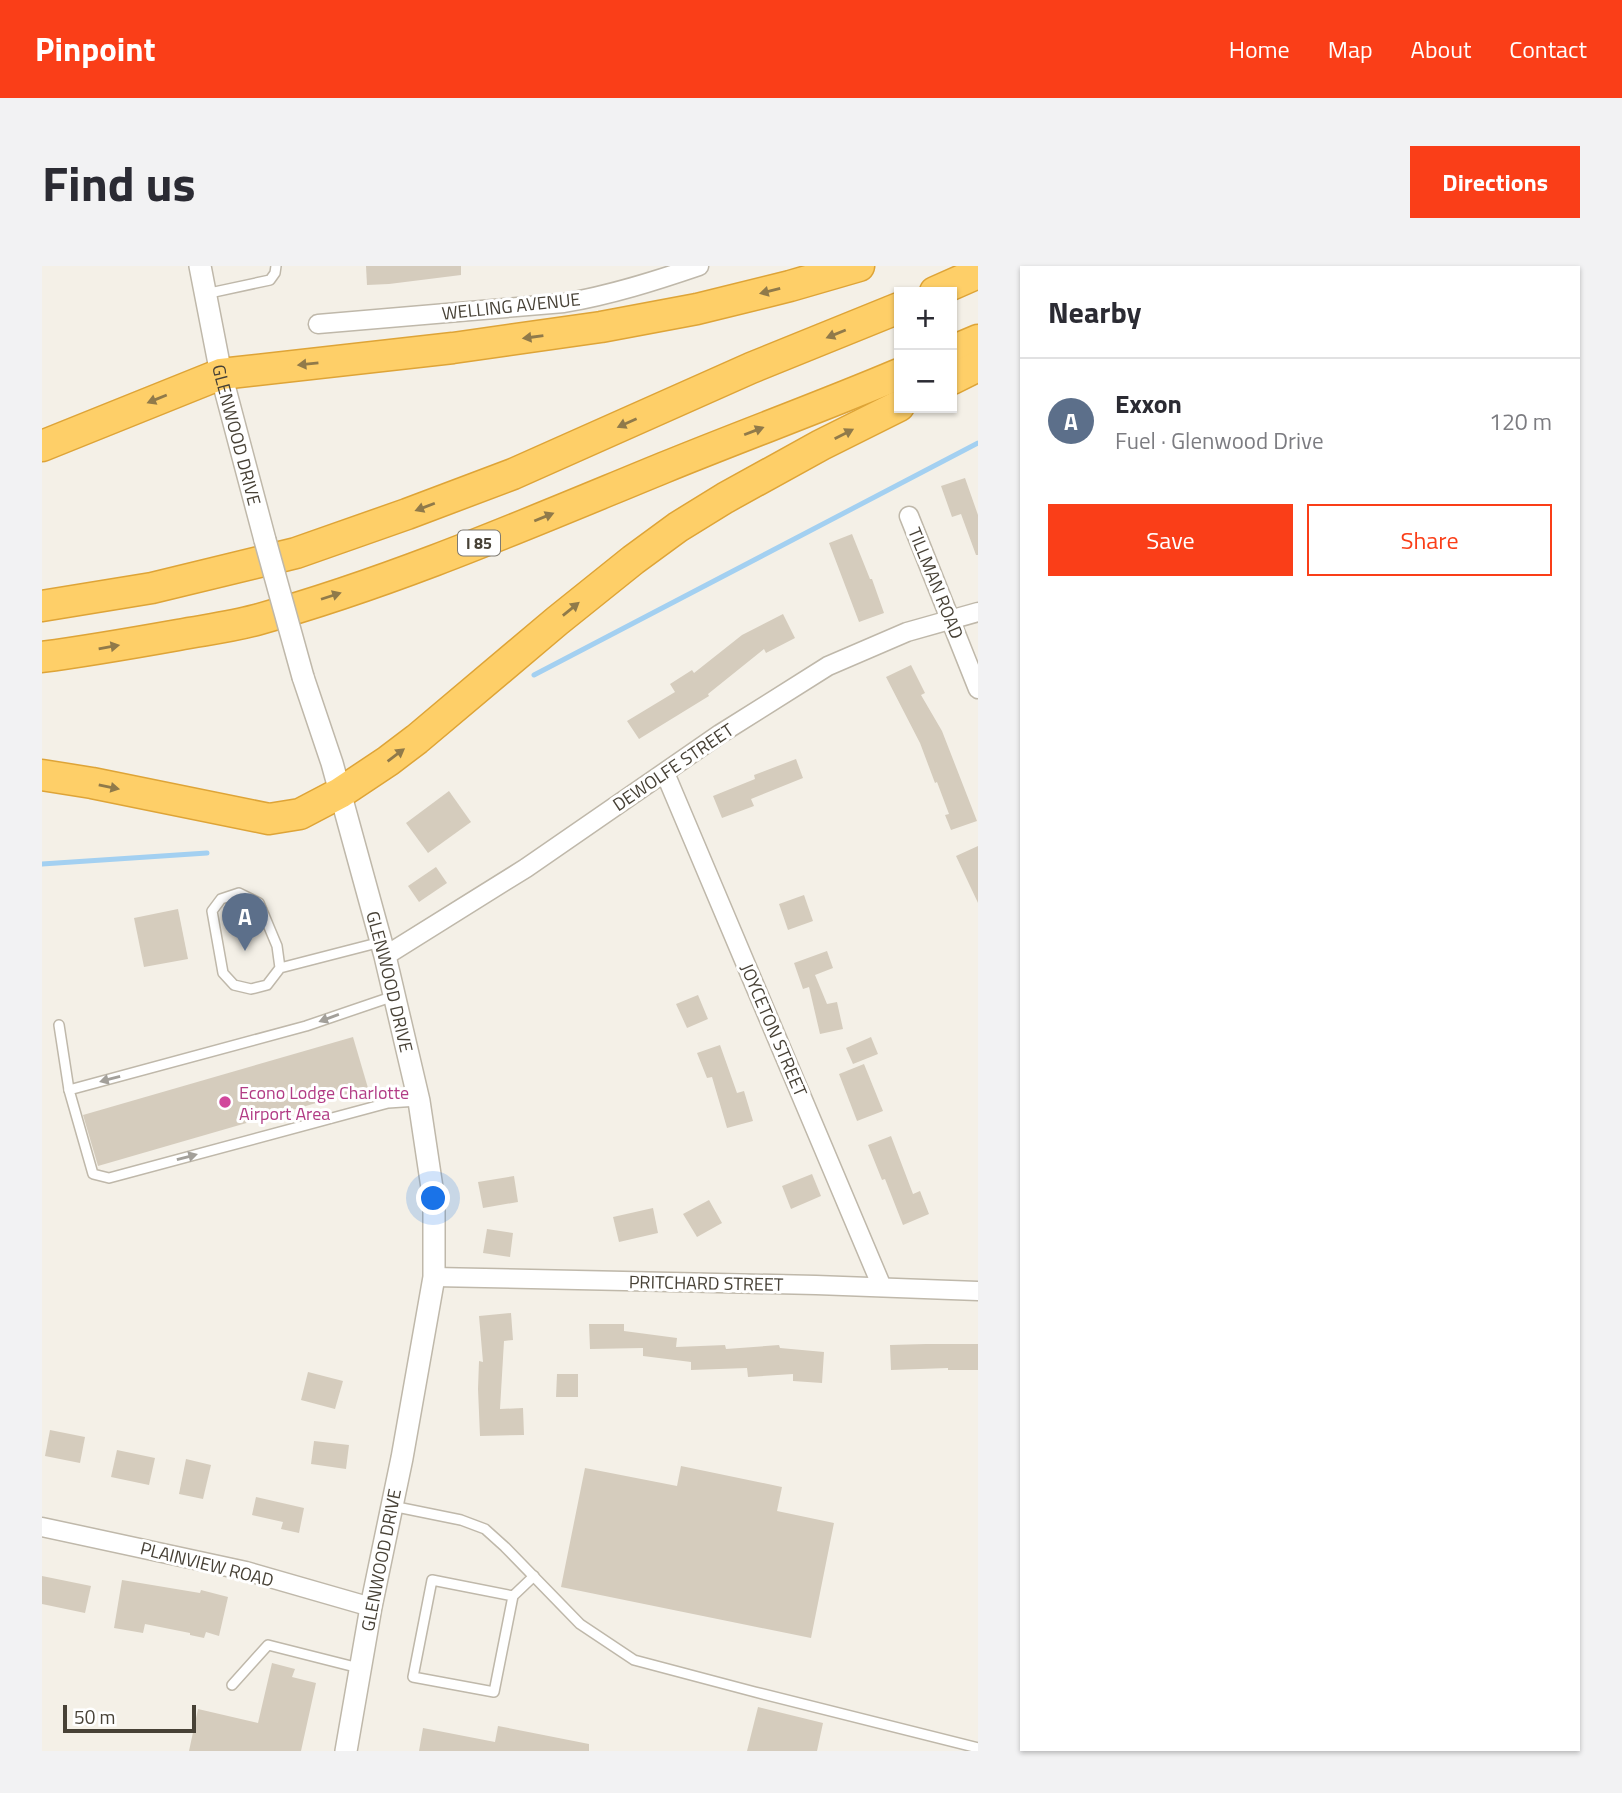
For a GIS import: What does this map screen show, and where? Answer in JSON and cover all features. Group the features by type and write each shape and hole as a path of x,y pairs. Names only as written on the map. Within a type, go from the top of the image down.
{"highway":[{"path":"42,446 221,374 453,348 603,327 697,309 859,266"},
{"path":"946,287 978,273"},
{"path":"42,606 152,588 296,553 513,474 751,368 894,310"},
{"path":"954,350 978,340"},
{"path":"957,376 978,366"},
{"name":"I 85","path":"42,657 254,621 372,583 511,531 749,432 894,376"},
{"path":"42,775 269,820 300,814 340,793 417,739 557,621 678,527 725,498 894,408"}],"street":[{"name":"GLENWOOD DRIVE","path":"200,266 221,374 249,481 303,677 332,763 383,949 419,1101 434,1201 433,1277 402,1458 345,1751"},
{"name":"WELLING AVENUE","path":"317,324 564,303 646,284 699,266"},
{"name":"TILLMAN ROAD","path":"909,516 978,689"},
{"name":"DEWOLFE STREET","path":"383,949 526,868 743,719 828,666 907,632 978,612"},
{"name":"JOYCETON STREET","path":"665,773 882,1287"},
{"name":"PRITCHARD STREET","path":"433,1277 882,1287 978,1292"},
{"name":"PLAINVIEW ROAD","path":"42,1527 246,1571 371,1607"}],"lane":[{"path":"205,294 270,280 276,266"},
{"path":"280,968 277,946 259,903 239,893 221,899 212,911 223,973 234,985 251,989 267,985 280,968 383,949"},
{"path":"69,1090 306,1026 394,996"},
{"path":"59,1025 69,1090 93,1174 109,1178 388,1103 419,1101"},
{"path":"392,1506 461,1520 485,1529 580,1624 634,1660 978,1748"},
{"path":"513,1596 432,1580 413,1677 494,1692 513,1596 534,1576"},
{"path":"232,1685 268,1645 360,1668"}],"building":[{"path":"366,266 461,266 461,275 367,285"},
{"path":"965,478 978,515 978,555 961,514 952,517 941,486"},
{"path":"852,534 884,613 859,622 829,543"},
{"path":"783,614 795,638 766,653 764,649 708,694 709,696 639,739 627,721 675,692 670,684 692,670 694,673 742,635"},
{"path":"911,665 925,693 921,695 942,731 977,821 951,830 945,815 949,814 937,782 935,783 920,743 886,677"},
{"path":"796,759 803,778 751,799 754,806 722,818 713,796 755,779 754,775"},
{"path":"449,791 471,822 428,853 406,823"},
{"path":"978,846 978,903 956,856"},
{"path":"436,867 447,883 419,902 408,886"},
{"path":"804,895 813,921 788,930 779,904"},
{"path":"178,909 188,959 144,967 134,918"},
{"path":"827,951 833,968 815,975 827,1004 837,1002 843,1029 820,1034 809,987 803,989 794,963"},
{"path":"698,995 708,1019 687,1028 676,1004"},
{"name":"Econo Lodge Charlotte Airport Area","path":"353,1037 368,1088 98,1166 83,1115"},
{"path":"871,1037 878,1054 853,1064 846,1048"},
{"path":"720,1045 737,1093 744,1091 753,1121 727,1128 712,1077 707,1078 697,1053"},
{"path":"864,1064 883,1111 857,1121 839,1074"},
{"path":"891,1136 913,1194 920,1191 929,1214 903,1225 868,1145"},
{"path":"812,1174 821,1196 791,1209 782,1186"},
{"path":"514,1176 518,1202 483,1208 478,1182"},
{"path":"709,1200 722,1223 697,1237 683,1214"},
{"path":"653,1208 658,1233 619,1242 613,1217"},
{"path":"487,1229 513,1233 510,1257 483,1253"},
{"path":"511,1313 513,1340 504,1341 500,1409 523,1408 524,1435 480,1436 479,1361 483,1362 479,1316"},
{"path":"589,1324 624,1324 624,1331 677,1338 676,1347 725,1345 726,1349 779,1345 780,1348 824,1352 822,1383 793,1381 793,1374 748,1377 747,1368 691,1370 691,1362 643,1356 643,1348 590,1349"},
{"path":"978,1344 978,1370 891,1370 890,1345"},
{"path":"308,1372 343,1381 335,1409 301,1400"},
{"path":"557,1374 578,1374 578,1397 556,1397"},
{"path":"50,1430 85,1437 80,1463 45,1456"},
{"path":"314,1441 349,1445 346,1469 311,1464"},
{"path":"117,1450 155,1458 149,1485 111,1477"},
{"path":"186,1459 211,1465 203,1499 179,1494"},
{"path":"681,1466 782,1487 777,1511 834,1523 811,1638 561,1587 585,1468 677,1486"},
{"path":"256,1497 304,1508 299,1533 281,1529 283,1522 252,1515"},
{"path":"42,1576 91,1586 85,1613 42,1604"},
{"path":"122,1580 200,1593 201,1590 228,1597 219,1636 206,1632 204,1638 145,1624 143,1633 114,1628"},
{"path":"272,1663 295,1669 292,1677 316,1683 301,1751 189,1751 198,1709 258,1723"},
{"path":"758,1707 823,1723 817,1751 747,1751"},
{"path":"498,1726 589,1744 589,1751 419,1751 423,1728 495,1742"}],"waterway":[{"path":"534,675 978,443"},
{"path":"42,864 207,853"}],"place":[{"name":"Exxon","path":"245,951"},
{"name":"Econo Lodge Charlotte Airport Area","path":"225,1102"}]}
